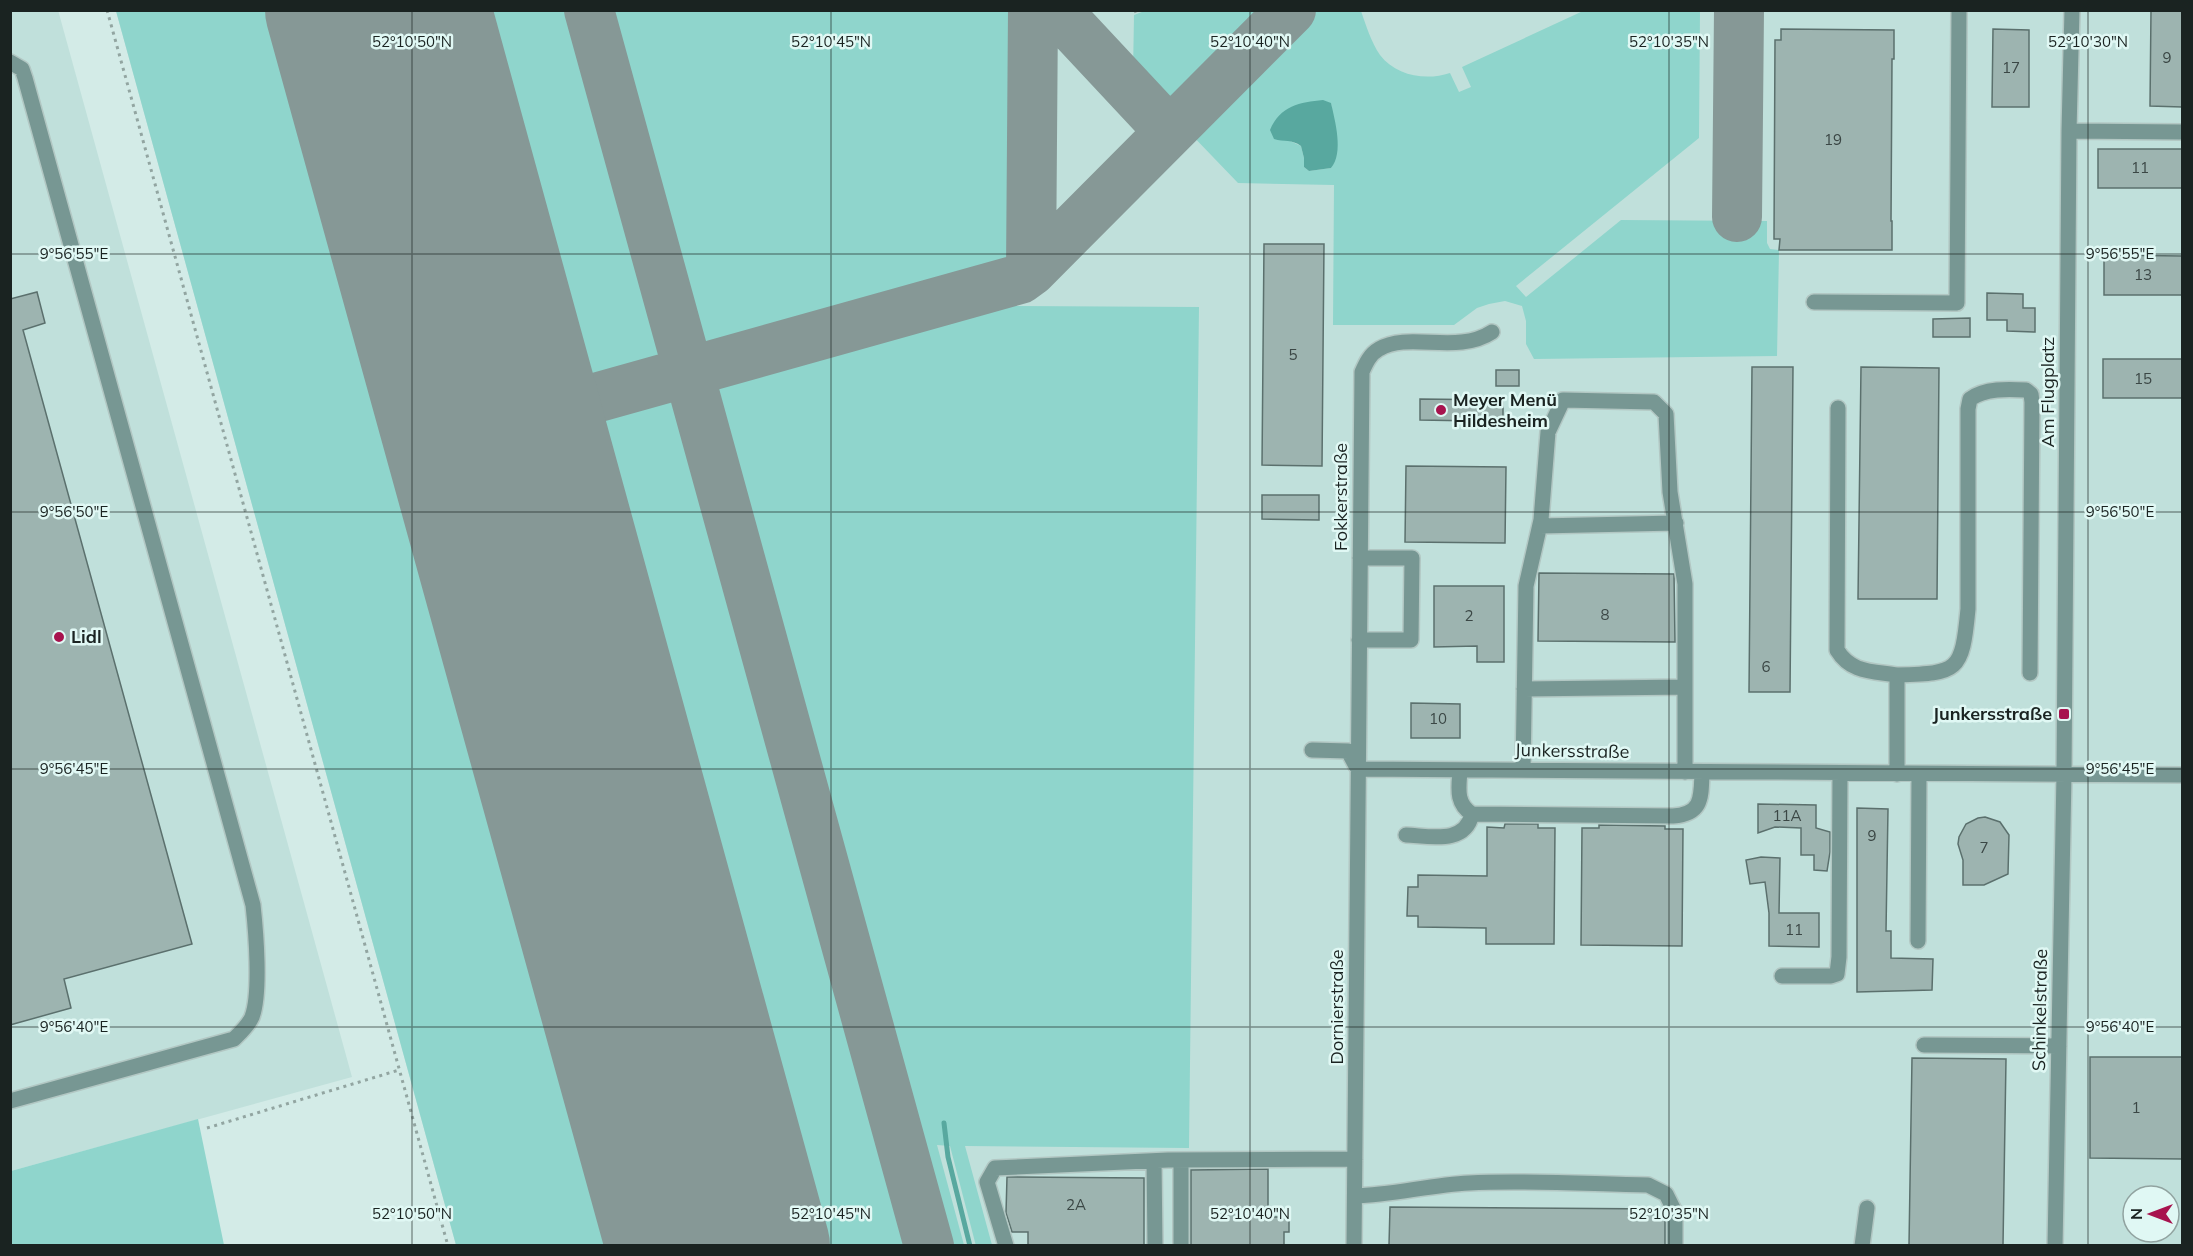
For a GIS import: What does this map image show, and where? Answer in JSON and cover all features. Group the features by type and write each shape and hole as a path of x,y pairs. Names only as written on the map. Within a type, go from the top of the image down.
{"street":[{"path":"1814,302 1957,303 1959,10"},
{"name":"Am Flugplatz","path":"2064,775 2072,10"},
{"path":"10,62 22,69 25,78 253,905 256,957 255,1002 252,1018 234,1039 10,1101"},
{"path":"2069,131 2182,132"},
{"name":"Fokkerstraße","path":"1358,769 1361,378 1368,359 1377,350 1390,344 1467,342 1492,332"},
{"path":"1838,408 1837,650 1845,662 1853,667 1897,675 1938,674 1949,670 1959,658 1965,637 1968,609 1968,409 1970,399 2008,389 2026,390 2031,394 2030,673"},
{"path":"1523,770 1526,586 1540,526 1548,432 1563,400 1654,402 1666,414 1670,492 1685,584 1685,772"},
{"path":"1540,526 1676,522"},
{"path":"1359,640 1411,640 1412,558 1360,558"},
{"path":"1897,675 1897,774"},
{"path":"1524,688 1685,687"},
{"path":"1312,750 1348,751 1358,769"},
{"name":"Junkersstraße","path":"1358,769 2182,775"},
{"name":"Dornierstraße","path":"1354,1245 1358,769"},
{"path":"1460,770 1460,802 1472,814 1682,815 1689,813 1699,804 1702,772"},
{"path":"1782,976 1837,974 1840,773"},
{"path":"1918,941 1919,774"},
{"name":"Schinkelstraße","path":"2055,1245 2064,775"},
{"path":"1406,835 1453,836 1462,833 1468,827 1472,814"},
{"path":"1924,1045 2059,1046"},
{"path":"1006,1245 987,1182 995,1168 1181,1160 1355,1159"},
{"path":"1181,1160 1181,1245"},
{"path":"1154,1161 1155,1245"},
{"path":"1354,1196 1383,1196 1425,1187 1470,1183 1648,1185 1666,1194 1675,1212 1675,1245"},
{"path":"1862,1245 1867,1208"}],"path":[{"path":"107,10 448,1245"},
{"path":"207,1128 399,1070"}],"shaded area":[{"path":"58,10 352,1077 11,1171 10,11"},
{"path":"1147,10 1274,11 1177,107 1167,108 1133,73 1134,15"},
{"path":"116,11 2182,11 2182,1245 456,1245"},
{"path":"116,11 396,11 736,1245 456,1245"},
{"path":"462,11 575,11 670,356 565,385"},
{"path":"603,11 1010,11 1007,262 706,346 694,339"},
{"path":"1308,11 1361,11 1374,45 1380,55 1394,68 1412,75 1431,77 1450,73 1459,92 1471,87 1462,67 1583,11 1700,11 1699,138 1516,286 1526,297 1621,220 1767,221 1767,243 1770,249 1779,250 1777,356 1534,359 1526,344 1526,321 1522,306 1505,301 1477,308 1454,325 1333,325 1334,185 1238,183 1187,130","holes":["1331,103 1337,152 1331,168 1309,171 1304,167 1301,146 1288,140"]},
{"path":"1323,100 1331,103 1335,119 1337,154 1331,168 1309,171 1304,167 1301,146 1274,139 1270,130 1285,110 1306,102"},
{"path":"1006,306 1199,307 1189,1148 965,1146 992,1245 976,1246 950,1146 937,1145 964,1245 943,1245 710,400 718,386"},
{"path":"681,396 915,1245 802,1245 576,425"},
{"path":"198,1119 224,1245 11,1245 11,1171"}],"building":[{"path":"2151,10 2182,10 2182,107 2150,106"},
{"path":"1781,29 1894,30 1892,250 1779,250 1780,239 1774,239 1775,40 1781,40"},
{"path":"1993,29 2029,30 2029,107 1992,107"},
{"path":"2098,149 2182,149 2182,188 2098,188"},
{"path":"1264,244 1324,244 1322,466 1262,465"},
{"path":"2104,255 2182,256 2182,295 2104,295"},
{"name":"Lidl","path":"37,292 45,323 23,330 192,944 64,979 71,1008 10,1025 10,299"},
{"path":"1987,293 2023,294 2023,308 2035,308 2035,332 2007,331 2007,320 1987,320"},
{"path":"1970,318 1970,337 1933,337 1933,319"},
{"path":"2103,359 2182,359 2182,398 2103,398"},
{"path":"1752,367 1793,367 1790,692 1749,692"},
{"path":"1861,367 1939,368 1937,599 1858,599"},
{"path":"1496,370 1519,370 1519,386 1496,386"},
{"path":"1420,399 1503,400 1503,428 1474,428 1475,421 1420,420"},
{"path":"1406,466 1506,467 1505,543 1405,542"},
{"path":"1262,495 1319,495 1319,520 1262,519"},
{"path":"1539,573 1674,574 1675,642 1538,641"},
{"path":"1434,586 1504,586 1504,662 1477,662 1477,646 1434,647"},
{"path":"1411,703 1460,704 1460,738 1411,738"},
{"path":"1758,804 1816,805 1816,828 1830,832 1827,871 1814,870 1814,855 1801,855 1801,828 1775,827 1758,833"},
{"path":"1857,808 1888,809 1886,931 1891,931 1891,958 1933,959 1932,990 1857,992"},
{"path":"1985,817 2000,822 2009,835 2008,874 1984,885 1963,885 1963,860 1958,844 1959,837 1966,824"},
{"path":"1505,824 1538,824 1538,828 1555,828 1554,944 1486,944 1486,928 1418,927 1418,916 1407,916 1408,887 1418,887 1418,875 1487,876 1487,827 1504,828"},
{"path":"1599,825 1665,826 1665,829 1683,829 1682,946 1581,945 1582,828 1599,828"},
{"path":"1761,857 1780,858 1779,913 1819,913 1819,947 1769,946 1769,913 1765,882 1750,884 1746,860"},
{"path":"2090,1057 2182,1057 2182,1159 2090,1158"},
{"path":"1912,1058 2006,1059 2003,1245 1909,1245"},
{"path":"1268,1169 1268,1217 1289,1217 1289,1232 1284,1232 1284,1245 1191,1245 1191,1170"},
{"path":"1007,1177 1144,1178 1144,1245 1028,1245 1028,1232 1012,1232 1006,1213"},
{"path":"1390,1207 1663,1209 1665,1245 1389,1245"}],"waterway":[{"path":"944,1123 948,1157 970,1246"}],"taxiway":[{"path":"589,10 929,1246"},
{"path":"1031,271 1033,10"},
{"path":"1056,10 1169,131"},
{"path":"445,440 1020,279 1031,271 1291,10"},
{"path":"1737,217 1739,10"}],"runway":[{"path":"326,10 667,1246"},
{"path":"430,10 769,1246"}],"place":[{"name":"Meyer Menü Hildesheim","path":"1441,410"},
{"name":"Lidl","path":"59,637"},
{"name":"Junkersstraße","path":"2064,714"}]}
